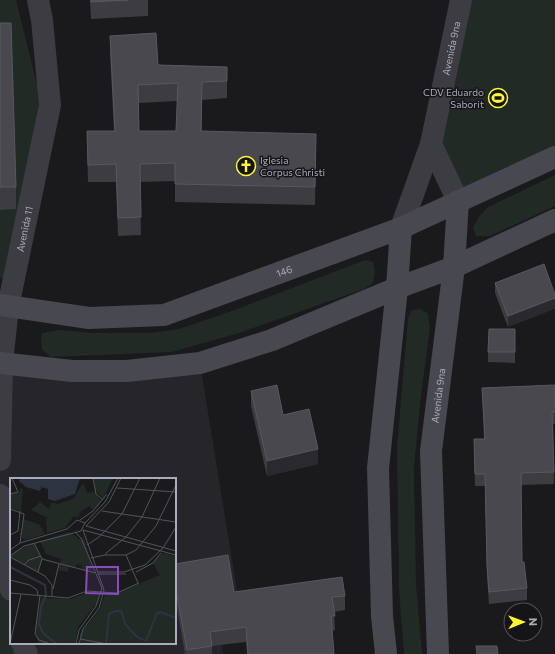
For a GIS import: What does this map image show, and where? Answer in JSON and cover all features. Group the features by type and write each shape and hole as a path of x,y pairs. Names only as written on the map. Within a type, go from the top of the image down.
{"main road":[{"name":"146","path":"4,306 89,318 164,315 401,228 555,157"},
{"name":"Avenida 9na","path":"438,654 431,451 454,267 458,201"},
{"path":"1,363 72,371 127,370 200,363 272,340 397,288 454,267 555,220"},
{"name":"Avenida 9na","path":"386,654 382,616 378,468 397,288 401,228"}],"street":[{"name":"Avenida 11","path":"0,460 1,363 4,306 50,105 42,20 38,0"},
{"name":"Avenida 9na","path":"401,228 431,144 461,0"},
{"name":"Avenida 9na","path":"431,144 458,201"},
{"path":"0,495 10,581"},
{"path":"22,644 27,654"}],"shaded area":[{"path":"0,0 16,0 40,96 7,280 0,278"},
{"name":"CDV Eduardo Saborit","path":"461,0 555,0 555,157 458,201 431,144"},
{"path":"555,175 555,206 490,236 476,236 473,228 478,218 488,207"},
{"path":"365,260 373,262 375,273 373,283 364,289 239,333 172,352 51,357 42,350 42,333 60,330 93,333 150,333 179,329 232,311"},
{"path":"421,309 428,314 430,327 414,467 416,584 422,654 404,654 399,590 397,447 408,318 412,310"},
{"path":"2,363 200,363 239,603 216,607 223,654 0,654 0,460"},
{"path":"0,495 10,581 10,644 22,644 27,654 0,654"}],"building":[{"path":"91,0 128,0 91,2"},
{"path":"0,23 11,23 16,187 0,187"},
{"path":"156,33 158,65 227,67 227,81 202,82 201,131 316,134 315,187 175,184 175,163 140,164 141,217 118,218 116,164 88,165 87,131 115,131 110,36","holes":["178,83 176,131 139,131 138,85"]},
{"path":"544,264 555,298 508,316 495,283"},
{"path":"489,329 515,329 515,352 488,352"},
{"path":"277,385 283,415 309,409 318,449 267,461 251,391"},
{"path":"555,385 555,412 552,412 554,472 521,473 522,562 524,562 527,588 489,592 485,474 475,474 474,439 485,439 482,388"},
{"path":"228,555 234,592 342,577 345,596 332,597 335,616 331,616 334,654 248,654 246,627 210,632 212,646 187,650 176,595 176,564"},
{"path":"476,646 497,646 498,654 477,654"}],"place":[{"name":"CDV Eduardo Saborit","path":"498,98"},
{"name":"Iglesia Corpus Christi","path":"246,166"}]}
